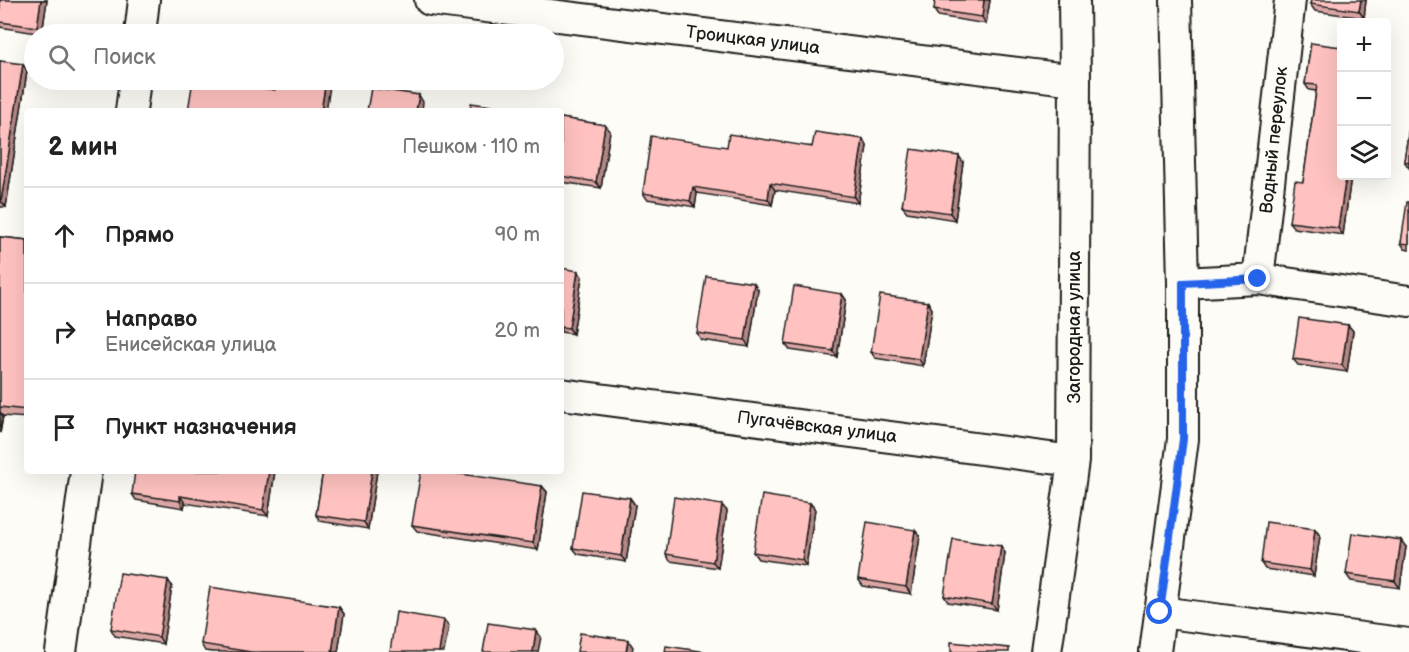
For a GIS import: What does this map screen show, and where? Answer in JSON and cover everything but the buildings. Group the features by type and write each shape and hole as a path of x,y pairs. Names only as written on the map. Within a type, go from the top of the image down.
{"street":[{"path":"141,24 144,0"},
{"name":"Троицкая улица","path":"430,0 1075,81"},
{"name":"Загородная улица","path":"1046,652 1073,460 1074,0"},
{"path":"1155,652 1183,439 1183,283 1176,0"},
{"name":"Водный переулок","path":"1258,279 1290,0"},
{"path":"131,108 134,90"},
{"path":"1183,283 1258,279 1409,302"},
{"name":"Пугачёвская улица","path":"564,394 1073,460"},
{"path":"61,652 86,474"},
{"path":"1160,612 1409,644"}],"route":[{"path":"1160,612 1183,439 1183,283 1258,279"}]}
